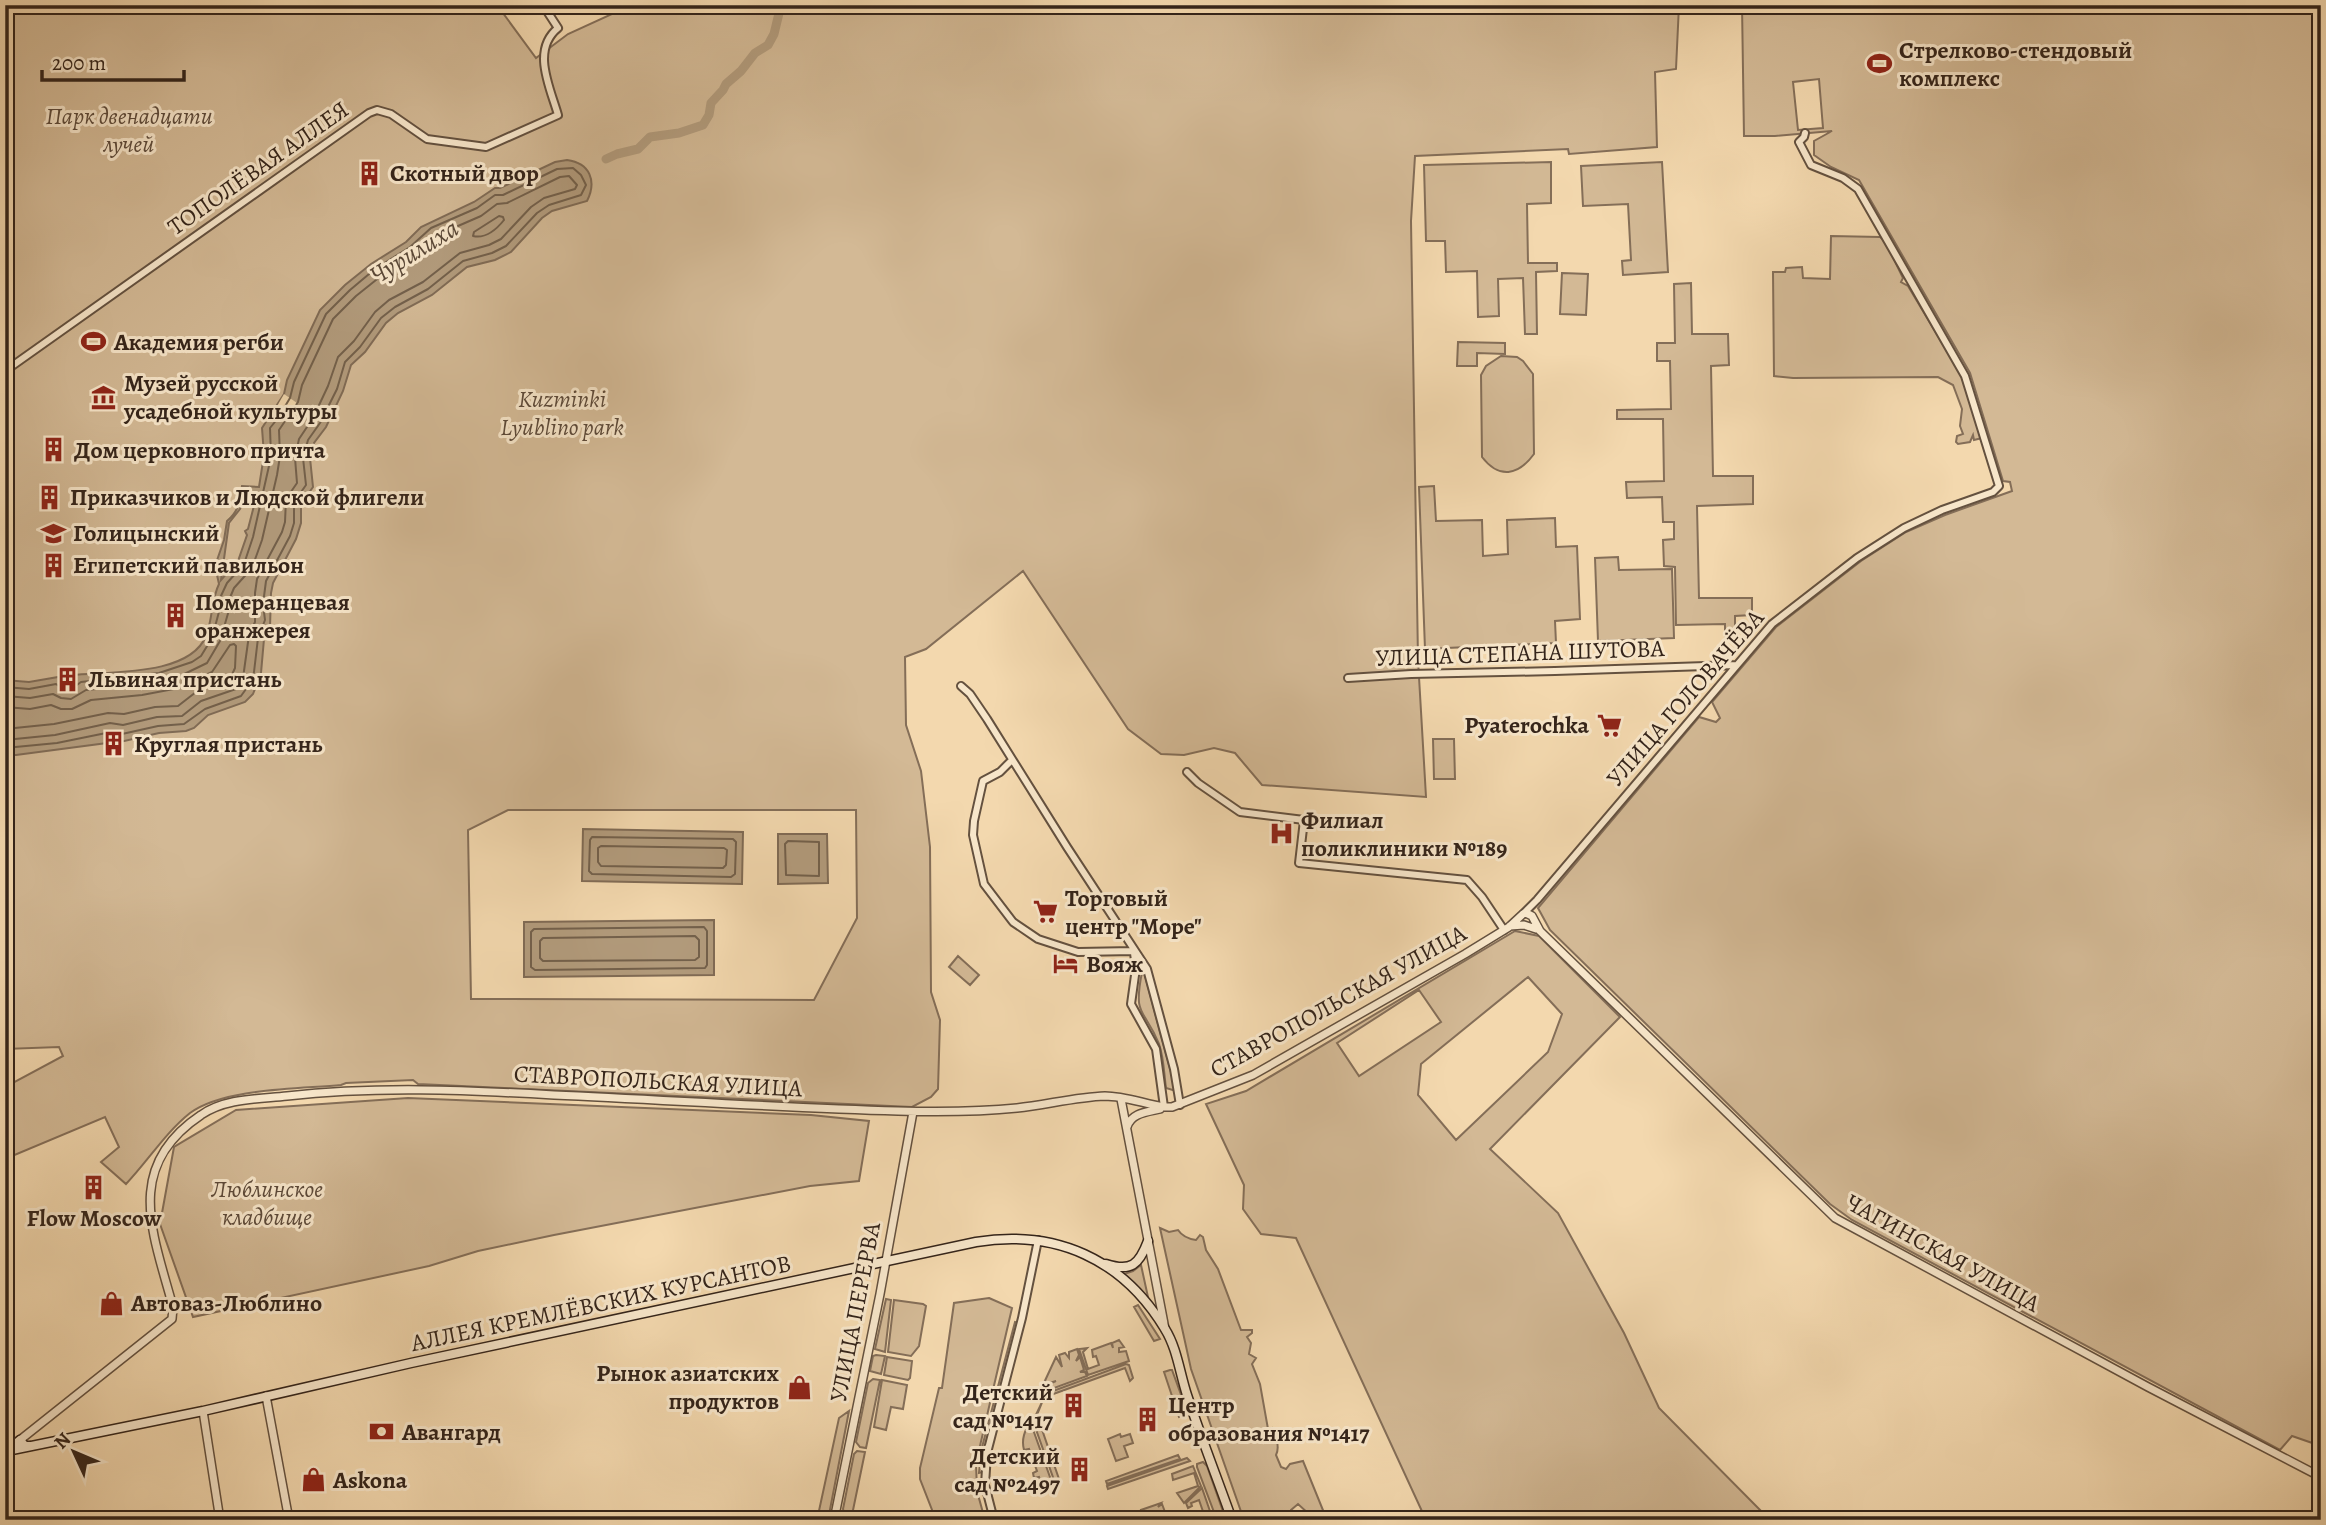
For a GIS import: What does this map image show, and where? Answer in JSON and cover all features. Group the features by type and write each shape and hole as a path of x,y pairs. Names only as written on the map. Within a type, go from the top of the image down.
{"main road":[{"name":"АЛЛЕЯ КРЕМЛЁВСКИХ КУРСАНТОВ","path":"6,1451 886,1261 1002,1238 1038,1240 1054,1242 1100,1262 1138,1295 1165,1329 1232,1520"},
{"path":"1100,1262 1120,1268 1135,1264 1148,1241"},
{"path":"20,1440 25,1446 34,1446"},
{"name":"СТАВРОПОЛЬСКАЯ УЛИЦА","path":"6,1451 20,1440"}],"street":[{"name":"ТОПОЛЁВАЯ АЛЛЕЯ","path":"5,371 369,113 377,110 391,114 427,139 486,146 558,115 543,64 549,35 558,28 543,5"},
{"name":"УЛИЦА ГОЛОВАЧЁВА","path":"1522,915 1534,905 1772,624 1857,558 1904,528 1942,510 1993,492 1999,486 1965,376 1857,189 1843,178 1811,165 1799,142 1805,134"},
{"name":"УЛИЦА СТЕПАНА ШУТОВА","path":"1348,678 1736,665"},
{"path":"961,687 970,694 987,719 1009,753 1011,761 1147,969 1181,1105"},
{"path":"1011,761 1000,772 983,781 974,821 973,835 984,884 1013,922 1049,944 1078,952 1134,951"},
{"path":"1187,772 1198,783 1240,812 1304,820 1299,863 1467,880 1506,928"},
{"path":"1532,919 1528,913 1522,915 1520,921 1525,925 1531,923 1532,919 1534,905"},
{"name":"СТАВРОПОЛЬСКАЯ УЛИЦА","path":"20,1440 172,1319 173,1307 151,1219 151,1182 158,1159 175,1136 212,1108 301,1094 396,1090 498,1092 913,1111 988,1111 1105,1096 1164,1107 1181,1105 1252,1076 1506,928 1522,915"},
{"name":"ЧАГИНСКАЯ УЛИЦА","path":"1532,919 1540,931 1835,1218 2124,1374 2302,1467 2321,1474"},
{"name":"СТАВРОПОЛЬСКАЯ УЛИЦА","path":"1506,928 1525,925"},
{"name":"ЧАГИНСКАЯ УЛИЦА","path":"1525,925 1540,931"},
{"path":"1126,1129 1133,1116 1164,1107 1156,1049 1131,1004 1136,968 1134,951"},
{"path":"1121,1099 1165,1329"},
{"name":"УЛИЦА ПЕРЕРВА","path":"834,1520 913,1111"},
{"path":"994,1520 985,1485 986,1453 1022,1318 1038,1240"},
{"path":"266,1396 289,1520"},
{"path":"203,1410 220,1520"},
{"path":"33,1430 34,1446"}],"green space":[{"name":"Kuzminki Lyublino park","path":"5,5 497,5 536,58 568,34 623,9 626,5 1679,5 1676,69 1655,72 1657,147 1569,154 1568,149 1415,156 1411,221 1418,660 1426,797 1262,785 1235,753 1214,748 1184,755 1161,754 1128,729 1023,571 926,649 905,657 906,725 921,771 930,847 931,992 940,1020 938,1089 931,1097 912,1107 418,1084 413,1080 284,1089 222,1099 190,1113 126,1184 101,1162 119,1147 105,1117 5,1159 5,1087 63,1056 59,1047 5,1049","holes":["508,810 856,810 857,918 814,1000 471,999 468,830"]},
{"path":"1742,5 2321,5 2321,1446 2292,1436 2280,1450 1852,1220 1830,1204 1550,930 1538,908 1699,717 1716,722 1720,718 1712,702 1776,627 1861,561 1906,532 2012,491 2010,482 2003,481 1970,373 1859,180 1831,167 1814,155 1814,141 1832,131 1744,136","holes":["1819,79 1823,128 1798,130 1793,82"]},
{"path":"1551,162 1551,203 1527,204 1528,263 1557,263 1557,271 1536,272 1537,334 1525,334 1523,278 1498,279 1499,316 1478,317 1477,271 1446,272 1445,241 1426,241 1424,165"},
{"path":"1662,162 1668,272 1623,275 1622,261 1631,260 1628,204 1583,206 1581,166"},
{"path":"1831,236 1880,237 1885,241 1903,278 1901,282 1908,286 1963,378 1982,438 1974,440 1973,435 1970,442 1956,442 1957,436 1963,434 1960,426 1962,409 1953,385 1938,377 1774,376 1773,272 1802,267 1803,278 1830,279"},
{"path":"1562,273 1588,274 1586,315 1560,314"},
{"path":"1691,283 1692,334 1728,334 1729,365 1711,366 1713,476 1753,476 1753,504 1697,506 1699,598 1752,598 1752,615 1735,616 1735,637 1725,637 1725,624 1676,625 1675,567 1664,566 1663,540 1674,539 1674,522 1663,522 1662,497 1627,498 1626,482 1664,481 1663,419 1617,419 1617,410 1671,409 1670,361 1657,361 1657,343 1675,343 1674,284"},
{"path":"1458,342 1505,343 1505,354 1477,353 1477,366 1457,366"},
{"path":"1501,356 1517,357 1533,374 1534,454 1522,467 1508,472 1495,469 1482,457 1481,375 1486,366"},
{"path":"1434,486 1436,521 1482,520 1483,556 1508,554 1507,520 1555,518 1556,547 1577,546 1580,619 1555,621 1556,643 1425,649 1419,487"},
{"path":"1618,557 1619,570 1672,569 1674,638 1598,641 1595,558"},
{"path":"1433,739 1454,739 1455,779 1434,779"},
{"path":"1515,931 1539,936 1620,1017 1490,1149 1558,1213 1624,1333 1659,1408 1770,1520 1426,1520 1296,1238 1261,1234 1243,1209 1244,1185 1206,1104 1246,1091","holes":["1528,977 1562,1014 1548,1052 1456,1140 1418,1095 1421,1064","1419,990 1441,1022 1359,1076 1337,1043"]},
{"path":"958,956 979,975 970,985 949,967"},
{"path":"1142,972 1176,1091 1166,1088 1159,1044 1139,1005"},
{"name":"Люблинское кладбище","path":"408,1098 811,1115 869,1121 859,1181 810,1186 554,1235 478,1251 429,1266 193,1317 160,1224 174,1147 236,1110"},
{"path":"1160,1228 1169,1232 1178,1230 1193,1240 1200,1235 1203,1237 1206,1250 1218,1269 1241,1330 1252,1330 1247,1337 1251,1343 1249,1354 1256,1358 1252,1364 1260,1384 1268,1429 1272,1428 1276,1437 1276,1455 1281,1467 1286,1469 1290,1464 1303,1461 1327,1520 1311,1520 1309,1514 1298,1504 1291,1510 1291,1520 1244,1520 1191,1369"},
{"path":"1141,1265 1148,1297 1145,1298 1121,1275"},
{"path":"989,1298 1012,1308 976,1463 977,1491 985,1520 936,1520 920,1479 920,1468 939,1388 942,1388 954,1303"},
{"path":"886,1299 891,1300 885,1352 875,1349"},
{"path":"894,1300 926,1306 919,1346 911,1356 888,1352"},
{"path":"1138,1305 1160,1339 1154,1341 1134,1307"},
{"path":"1015,1322 1018,1323 983,1472 979,1473 981,1451"},
{"path":"1119,1340 1124,1347 1119,1348 1119,1352 1126,1351 1129,1361 1088,1375 1079,1349 1087,1348 1083,1352 1088,1369 1099,1365 1092,1350 1111,1343 1113,1348 1112,1343"},
{"path":"1077,1349 1079,1355 1076,1361 1080,1357 1084,1370 1080,1372 1085,1372 1087,1376 1041,1395 1042,1387 1056,1381 1043,1385 1056,1357 1062,1367 1059,1355 1065,1353 1069,1358 1069,1352"},
{"path":"873,1356 885,1356 881,1374 870,1371"},
{"path":"887,1357 912,1361 908,1380 884,1375"},
{"path":"1129,1365 1133,1378 1130,1381 1125,1368 1045,1397 1045,1394"},
{"path":"1172,1370 1188,1414 1179,1417 1164,1372"},
{"path":"873,1379 880,1380 866,1448 860,1447 856,1442 868,1383"},
{"path":"882,1380 907,1385 903,1409 891,1407 886,1430 874,1427"},
{"path":"1043,1400 1037,1415 1059,1479 1054,1480 1033,1421"},
{"path":"849,1411 828,1520 817,1520 839,1418"},
{"path":"1030,1421 1051,1480 1038,1485 1036,1483 1040,1480 1039,1477 1034,1478 1033,1473 1037,1471 1029,1449 1024,1450 1023,1446"},
{"path":"1120,1434 1121,1437 1130,1434 1133,1443 1124,1446 1128,1457 1116,1461 1108,1439"},
{"path":"857,1451 865,1452 852,1515 844,1513 843,1509 854,1454"},
{"path":"1178,1455 1180,1459 1107,1484 1106,1481"},
{"path":"1187,1458 1190,1461 1108,1489 1107,1486"},
{"path":"1203,1462 1207,1466 1226,1520 1217,1520 1197,1467 1197,1464"},
{"path":"1193,1466 1201,1486 1184,1503 1177,1493 1198,1486 1194,1473 1173,1480 1172,1474"},
{"path":"1202,1488 1213,1520 1206,1520 1199,1500 1191,1503 1192,1506 1188,1508 1186,1503"},
{"path":"1161,1503 1158,1507 1162,1504 1168,1520 1154,1520 1156,1517 1144,1520 1141,1510"}],"water":[{"path":"567,160 586,169 591,180 587,201 552,211 542,218 511,252 495,260 467,267 432,295 398,313 386,323 365,352 351,365 343,391 326,427 314,443 310,458 313,487 301,504 301,523 296,539 273,583 270,628 264,639 261,673 253,694 245,702 208,715 194,728 186,731 159,733 120,742 113,739 107,743 5,755 5,680 29,682 64,676 64,681 69,683 73,680 72,675 126,672 166,665 183,659 197,649 206,636 210,623 219,584 215,566 227,521 240,501 242,486 259,487 264,455 262,428 284,394 287,380 320,310 345,285 371,264 406,242 421,227 474,202 495,188 555,162","holes":["248,492 257,494 238,561 229,567 221,580 229,523"]},
{"path":"583,829 743,832 742,884 582,881"},
{"path":"778,834 827,834 828,883 778,884"},
{"path":"714,920 714,975 524,977 524,922"}],"pier":[{"path":"284,394 297,403 283,422 272,415"}],"waterway":[{"name":"Чурилиха","path":"606,159 638,149 650,137 679,133 703,125 709,115 711,103 726,84 755,53 768,45 774,34 781,5"}],"place":[{"name":"Стрелково-стендовый комплекс","path":"1879,64"},
{"name":"Скотный двор","path":"370,173"},
{"name":"Академия регби","path":"94,342"},
{"name":"Музей русской усадебной культуры","path":"104,397"},
{"name":"Дом церковного причта","path":"54,450"},
{"name":"Приказчиков и Людской флигели","path":"50,497"},
{"name":"Голицынский","path":"53,533"},
{"name":"Египетский павильон","path":"53,565"},
{"name":"Померанцевая оранжерея","path":"175,616"},
{"name":"Львиная пристань","path":"68,679"},
{"name":"Pyaterochka","path":"1609,725"},
{"name":"Круглая пристань","path":"114,744"},
{"name":"Филиал поликлиники №189","path":"1281,834"},
{"name":"Торговый центр \"Море\"","path":"1045,912"},
{"name":"Вояж","path":"1066,964"},
{"name":"Flow Moscow","path":"94,1187"},
{"name":"Автоваз-Люблино","path":"111,1303"},
{"name":"Рынок азиатских продуктов","path":"799,1387"},
{"name":"Детский сад №1417","path":"1073,1406"},
{"name":"Центр образования №1417","path":"1148,1419"},
{"name":"Авангард","path":"382,1432"},
{"name":"Детский сад №2497","path":"1080,1470"},
{"name":"Askona","path":"313,1480"}],"park label":[{"name":"Парк двенадцати лучей","path":"129,130"}]}
